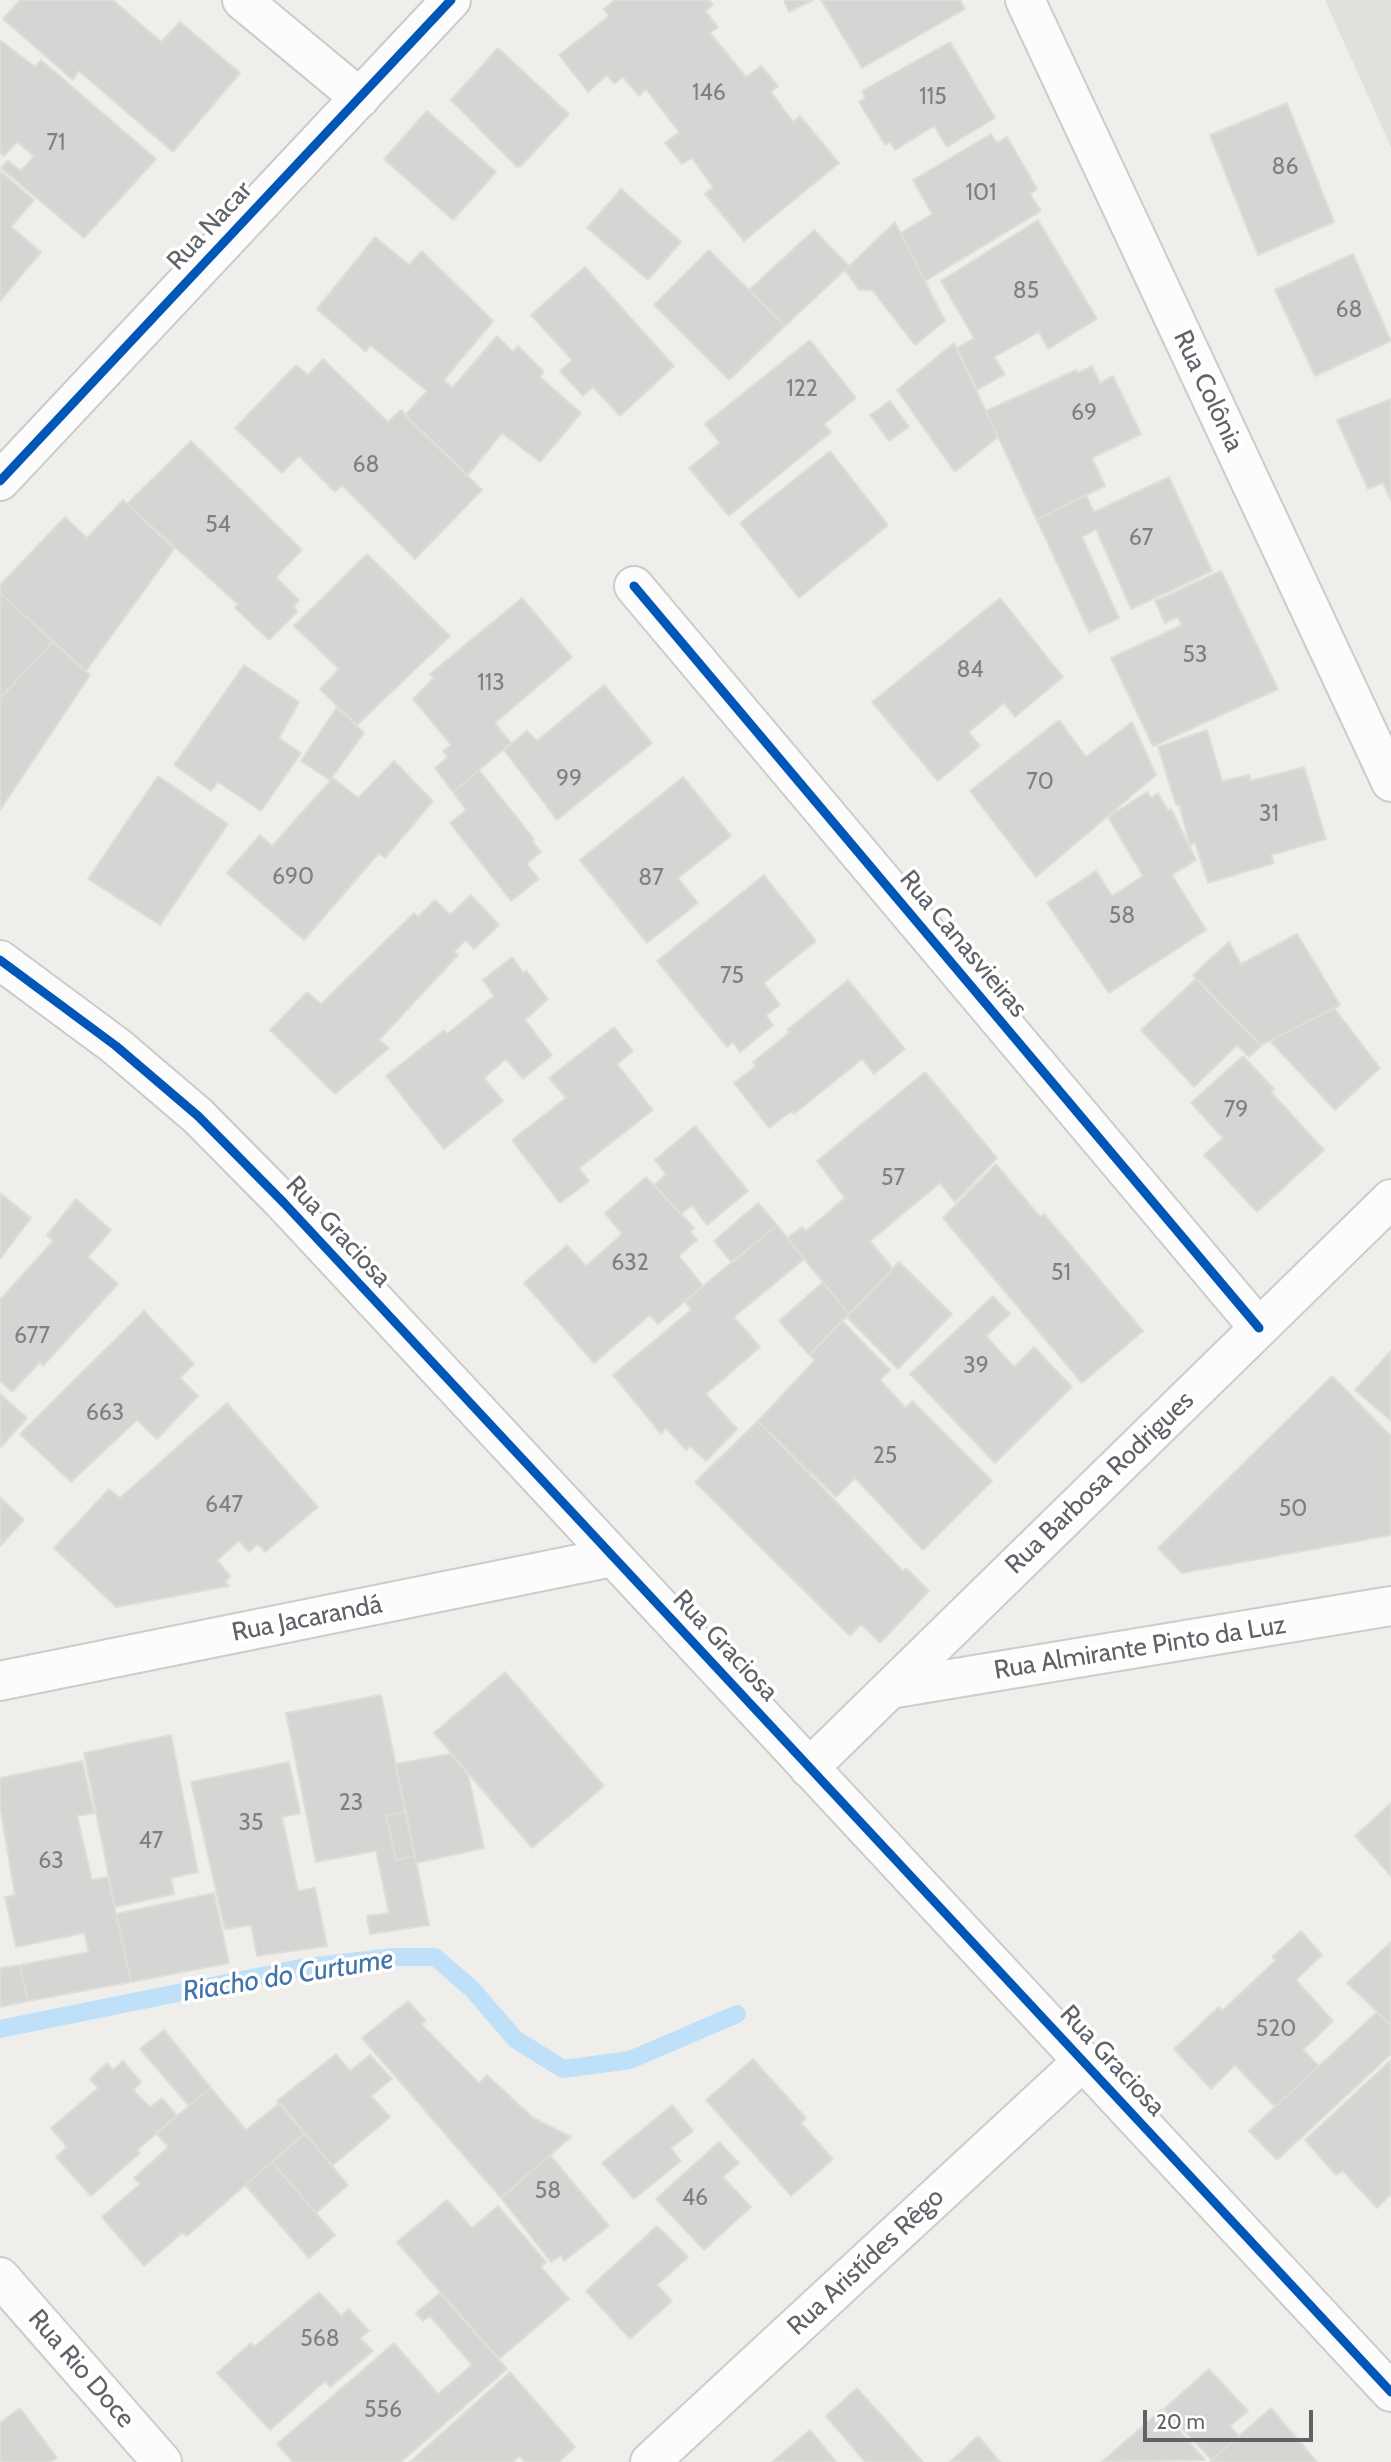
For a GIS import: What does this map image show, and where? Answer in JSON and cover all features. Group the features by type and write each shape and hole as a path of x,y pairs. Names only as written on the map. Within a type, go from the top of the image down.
{"street":[{"path":"242,0 360,98"},
{"name":"Rua Nacar","path":"0,481 451,0"},
{"name":"Rua Colônia","path":"1025,0 1391,782"},
{"name":"Rua Canasvieiras","path":"634,586 1259,1328"},
{"name":"Rua Graciosa","path":"0,960 116,1046 198,1116 1391,2392"},
{"name":"Rua Barbosa Rodrigues","path":"809,1768 1391,1199"},
{"name":"Rua Jacarandá","path":"0,1681 613,1557"},
{"name":"Rua Almirante Pinto da Luz","path":"890,1689 1391,1606"},
{"name":"Rua Aristídes Rêgo","path":"649,2462 1083,2061"},
{"name":"Rua Rio Doce","path":"0,2277 162,2462"}],"shaded area":[{"path":"1325,0 1391,0 1391,147"}],"building":[{"path":"20,0 113,0 161,42 180,22 240,73 173,152 79,71 73,80 3,19"},
{"path":"615,0 709,0 713,5 705,11 718,27 710,33 746,77 761,66 778,86 771,92 793,122 800,116 839,163 744,241 705,194 713,187 692,158 682,164 665,143 679,132 646,89 639,96 623,77 614,84 607,75 588,92 559,55 609,16 604,9"},
{"path":"784,0 813,0 789,12"},
{"path":"821,0 960,0 965,9 862,68"},
{"path":"0,40 35,67 41,60 156,159 84,238 1,168 8,161 21,171 34,156 17,142 4,156 0,153"},
{"path":"950,42 995,118 947,147 934,126 895,150 890,142 885,145 859,102 865,98 862,91"},
{"path":"498,48 569,114 521,166 517,167 451,100"},
{"path":"1287,103 1334,222 1258,255 1210,135"},
{"path":"427,111 496,172 453,220 384,159"},
{"path":"991,134 997,143 1007,137 1037,189 1030,194 1041,211 925,281 901,233 932,214 913,180"},
{"path":"0,171 34,200 11,227 41,252 0,301"},
{"path":"621,189 681,242 648,280 587,228"},
{"path":"1038,220 1097,319 1048,349 1039,332 994,357 1005,374 977,390 957,348 974,338 941,281"},
{"path":"895,222 945,321 915,345 872,290 859,290 845,270"},
{"path":"814,230 849,266 785,326 749,290"},
{"path":"375,237 409,265 422,251 493,321 444,380 452,388 497,336 513,352 518,346 544,372 540,377 581,413 540,462 502,433 467,476 405,415 427,391 370,345 366,352 317,309"},
{"path":"709,250 785,326 729,380 654,305"},
{"path":"1353,254 1391,341 1315,376 1275,290"},
{"path":"585,267 674,366 620,416 593,387 583,396 560,371 572,360 531,315"},
{"path":"810,340 856,398 824,424 831,432 729,516 689,468 720,443 705,424"},
{"path":"954,343 998,437 955,472 897,390"},
{"path":"323,359 388,422 401,410 482,490 415,559 342,485 335,492 299,456 282,473 235,428 296,365 308,375"},
{"path":"1092,366 1100,383 1113,376 1141,434 1092,458 1105,486 1037,520 986,411 1076,370 1078,373"},
{"path":"1391,399 1391,500 1383,483 1368,489 1337,420"},
{"path":"890,401 909,427 889,441 870,415"},
{"path":"191,441 302,550 276,577 299,600 294,606 297,612 269,640 235,608 238,604 127,504"},
{"path":"830,451 888,525 799,598 740,523"},
{"path":"1169,477 1212,571 1131,609 1096,529 1082,537 1119,618 1089,632 1037,520 1086,495 1094,512"},
{"path":"123,500 174,549 86,671 0,593 0,585 65,517 87,538"},
{"path":"367,554 450,636 357,725 320,689 339,669 294,626"},
{"path":"1221,571 1278,689 1153,746 1111,658 1182,625 1178,617 1165,623 1155,601"},
{"path":"0,593 53,642 0,698"},
{"path":"522,598 572,657 495,723 511,743 453,792 435,768 448,757 443,751 451,745 413,699 434,678 430,674"},
{"path":"1000,598 1063,677 1015,717 1004,703 969,732 980,746 938,781 872,702"},
{"path":"53,642 90,675 0,810 0,698"},
{"path":"244,665 299,702 279,738 301,753 261,811 218,782 211,791 174,765"},
{"path":"604,685 652,743 557,820 504,750 527,731 537,741"},
{"path":"337,707 364,733 330,780 301,761"},
{"path":"1059,720 1086,757 1132,722 1156,775 1036,877 970,791"},
{"path":"1207,730 1222,781 1249,775 1250,781 1304,767 1326,839 1271,855 1274,863 1208,883 1195,843 1190,845 1179,804 1176,805 1158,747"},
{"path":"394,761 433,801 385,858 379,853 304,940 227,873 260,835 272,846 333,778 358,798"},
{"path":"479,770 534,839 532,841 541,852 527,864 539,879 511,901 450,823 466,810 453,792"},
{"path":"158,776 228,824 160,925 88,879"},
{"path":"683,777 731,836 678,878 698,903 647,943 580,860"},
{"path":"1147,792 1151,798 1158,793 1168,811 1171,809 1196,860 1172,875 1206,930 1109,993 1047,903 1096,871 1112,896 1143,876 1108,817"},
{"path":"764,875 816,941 764,983 780,1005 766,1015 773,1025 740,1052 733,1042 727,1047 657,961"},
{"path":"471,895 499,925 474,949 466,940 454,952 458,955 379,1040 389,1048 335,1094 270,1030 307,992 321,1004 414,913 418,917 435,900 450,915"},
{"path":"1297,934 1340,1005 1261,1045 1193,975 1229,942 1241,964"},
{"path":"512,957 524,973 526,970 548,999 525,1020 552,1055 523,1079 506,1059 484,1078 503,1101 444,1149 386,1076 444,1030 447,1034 494,996 483,980"},
{"path":"1196,979 1261,1046 1249,1057 1237,1045 1194,1087 1141,1030"},
{"path":"848,980 905,1049 874,1074 862,1059 794,1114 792,1111 769,1128 734,1083 756,1066 753,1062 790,1032 787,1030"},
{"path":"1334,1008 1380,1068 1335,1110 1270,1041"},
{"path":"614,1027 633,1051 617,1064 653,1110 579,1168 589,1181 560,1203 512,1140 566,1098 549,1078"},
{"path":"1243,1056 1274,1089 1271,1092 1324,1150 1257,1212 1204,1155 1223,1138 1191,1103"},
{"path":"925,1072 997,1158 955,1202 940,1183 870,1241 893,1269 849,1314 787,1238 802,1227 806,1231 845,1198 817,1161"},
{"path":"695,1126 748,1191 707,1225 692,1205 681,1214 654,1185 666,1174 655,1160"},
{"path":"996,1164 1040,1217 1044,1214 1143,1331 1082,1383 943,1218"},
{"path":"646,1177 694,1228 690,1232 697,1240 679,1256 703,1286 658,1324 650,1315 594,1363 524,1283 567,1245 586,1266 622,1234 605,1213"},
{"path":"0,1193 31,1218 0,1259"},
{"path":"76,1199 111,1230 88,1257 118,1284 43,1366 40,1362 12,1392 0,1381 0,1300 53,1241 47,1235"},
{"path":"758,1203 777,1225 732,1263 714,1241"},
{"path":"777,1225 804,1259 734,1317 760,1347 706,1394 737,1429 706,1461 690,1446 686,1450 666,1428 661,1434 613,1375 691,1310 685,1301"},
{"path":"899,1262 952,1314 898,1369 847,1317"},
{"path":"823,1282 849,1314 809,1355 779,1321"},
{"path":"993,1296 1010,1314 986,1336 1014,1367 1034,1347 1072,1387 995,1463 910,1374"},
{"path":"144,1311 194,1364 180,1378 198,1396 157,1439 137,1420 71,1482 20,1434"},
{"path":"842,1321 890,1370 880,1380 906,1408 912,1401 992,1481 923,1550 855,1478 836,1497 758,1421 815,1360 810,1355"},
{"path":"1391,1351 1391,1421 1355,1390"},
{"path":"1332,1376 1391,1436 1391,1535 1182,1573 1158,1548"},
{"path":"0,1394 27,1418 0,1448"},
{"path":"227,1403 318,1507 265,1552 258,1544 249,1552 239,1541 217,1560 230,1576 225,1582 229,1586 116,1607 54,1548 109,1489 120,1498"},
{"path":"758,1421 903,1571 906,1568 929,1591 880,1643 861,1624 850,1636 695,1482"},
{"path":"0,1497 24,1520 0,1546"},
{"path":"505,1672 604,1786 532,1848 434,1733"},
{"path":"381,1695 406,1812 386,1815 396,1860 415,1856 429,1925 370,1934 367,1916 389,1913 376,1851 316,1862 286,1713"},
{"path":"171,1735 198,1872 171,1878 174,1894 115,1907 84,1753"},
{"path":"451,1754 468,1774 484,1848 416,1863 395,1764"},
{"path":"82,1761 94,1813 77,1816 92,1880 108,1877 131,1982 28,2001 20,1965 89,1952 84,1933 16,1947 5,1897 15,1895 0,1806 0,1778"},
{"path":"289,1762 300,1813 282,1817 298,1891 315,1888 327,1946 257,1956 251,1925 225,1929 191,1782"},
{"path":"1391,1803 1391,1876 1355,1836"},
{"path":"406,1812 415,1856 396,1860 386,1815"},
{"path":"214,1893 229,1963 131,1982 116,1914"},
{"path":"1301,1931 1322,1955 1296,1980 1333,2021 1303,2050 1319,2066 1275,2107 1235,2065 1211,2089 1174,2049 1219,2007 1222,2011 1276,1960 1272,1957"},
{"path":"1391,1942 1391,2025 1347,1983"},
{"path":"20,1965 28,2001 0,2007 0,1968"},
{"path":"408,2001 426,2021 421,2024 479,2083 487,2075 532,2117 571,2137 501,2198 362,2038"},
{"path":"1377,2012 1391,2025 1391,2054 1277,2160 1249,2131"},
{"path":"164,2030 211,2088 189,2106 140,2049"},
{"path":"336,2054 350,2071 370,2055 392,2079 371,2096 390,2117 332,2166 277,2101"},
{"path":"753,2059 806,2118 801,2123 833,2159 791,2196 706,2100"},
{"path":"1391,2060 1391,2194 1377,2208 1343,2171 1336,2175 1305,2140"},
{"path":"123,2061 141,2082 133,2090 150,2107 162,2098 177,2116 137,2150 140,2153 91,2196 56,2157 67,2147 51,2128 98,2088 90,2079 107,2063 113,2070"},
{"path":"211,2088 246,2130 280,2103 305,2133 187,2236 182,2233 144,2266 102,2217 140,2184 134,2178 168,2147 156,2133"},
{"path":"672,2105 693,2131 671,2148 681,2161 634,2199 602,2163"},
{"path":"305,2133 348,2185 316,2213 272,2162"},
{"path":"719,2142 739,2163 723,2177 751,2207 704,2250 656,2199"},
{"path":"550,2155 609,2226 564,2261 561,2255 551,2262 501,2198"},
{"path":"272,2162 335,2235 309,2258 245,2185"},
{"path":"447,2200 472,2228 498,2206 546,2262 541,2267 569,2299 499,2359 397,2242"},
{"path":"657,2226 688,2257 657,2285 672,2301 630,2339 586,2291"},
{"path":"319,2292 341,2316 349,2309 369,2331 360,2338 373,2351 330,2387 325,2381 270,2430 217,2373 251,2343 254,2347"},
{"path":"440,2293 507,2369 401,2462 293,2462 277,2444 394,2343 438,2394 472,2365 430,2316 423,2321 416,2313"},
{"path":"1209,2369 1248,2411 1230,2426 1239,2436 1212,2460 1164,2409"},
{"path":"510,2372 575,2447 559,2462 525,2462 519,2456 513,2462 410,2462"},
{"path":"857,2388 923,2462 865,2462 826,2416"},
{"path":"20,2408 57,2458 50,2462 0,2462 0,2423"},
{"path":"1271,2408 1317,2462 1210,2462 1239,2436"},
{"path":"1161,2410 1205,2460 1102,2462"},
{"path":"810,2430 836,2462 772,2462"},
{"path":"978,2436 1000,2462 950,2462"}],"waterway":[{"name":"Riacho do Curtume","path":"0,2029 306,1967 393,1957 435,1957 472,1989 515,2039 563,2069 630,2060 737,2014"}],"cycle path":[{"path":"0,481 451,0"},
{"path":"634,586 1259,1328"},
{"path":"0,960 116,1046 198,1116 284,1203 1391,2392"}]}
